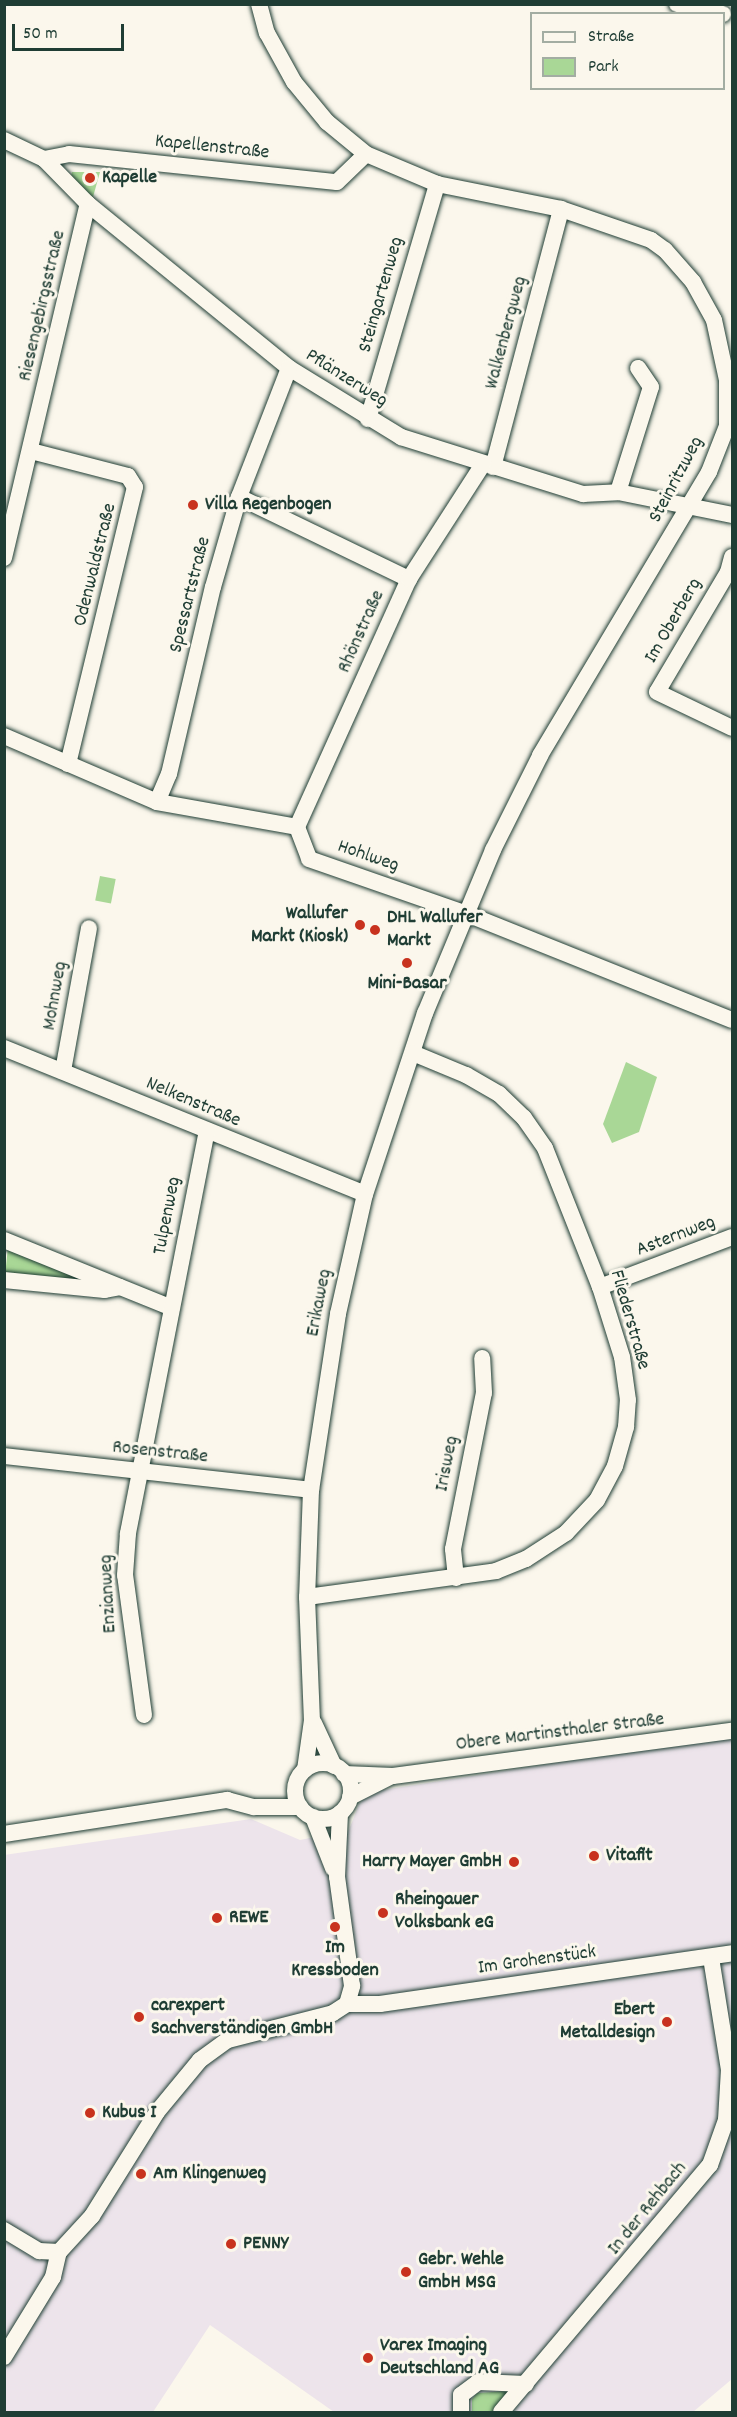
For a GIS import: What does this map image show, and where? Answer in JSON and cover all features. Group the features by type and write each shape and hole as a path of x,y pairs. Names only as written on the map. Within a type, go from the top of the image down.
{"street":[{"name":"Steinritzweg","path":"259,4 267,33 294,82 327,122 366,154 436,184 561,209 651,240 693,282 714,320 727,380 727,426 709,472 540,756 467,914"},
{"path":"676,4 714,12"},
{"name":"Pflänzerweg","path":"4,140 44,159 88,204 289,368 368,419 401,437 488,466 584,494 618,492 732,515"},
{"name":"Kapellenstraße","path":"44,159 69,154 337,182 366,154"},
{"name":"Steingartenweg","path":"368,419 436,184"},
{"name":"Riesengebirgsstraße","path":"4,558 88,204"},
{"name":"Walkenbergweg","path":"488,466 561,209"},
{"name":"Spessartstraße","path":"157,801 170,774 213,587 239,497 289,368"},
{"path":"618,492 651,387 638,368"},
{"name":"Odenwaldstraße","path":"31,451 128,476 135,487 68,764"},
{"name":"Rhönstraße","path":"297,827 410,579 488,466"},
{"path":"239,497 410,579"},
{"name":"Im Oberberg","path":"731,568 657,692 732,728"},
{"path":"4,736 157,801 297,827"},
{"name":"Hohlweg","path":"297,827 309,859 467,914 732,1020"},
{"name":"Erikaweg","path":"304,1770 312,1719 307,1597 311,1490 338,1314 365,1194 413,1053 467,914"},
{"name":"Mohnweg","path":"63,1071 89,928"},
{"name":"Nelkenstraße","path":"4,1048 365,1194"},
{"name":"Fliederstraße","path":"307,1597 496,1571 543,1550 584,1516 608,1484 623,1440 628,1400 622,1357 600,1287 545,1148 531,1127 499,1094 466,1074 413,1053"},
{"name":"Tulpenweg","path":"142,1472 207,1131"},
{"name":"Asternweg","path":"600,1287 732,1237"},
{"path":"4,1240 172,1308"},
{"path":"4,1280 105,1290 121,1286"},
{"name":"Irisweg","path":"456,1578 453,1549 484,1393 482,1358"},
{"name":"Rosenstraße","path":"4,1456 311,1490"},
{"name":"Enzianweg","path":"142,1472 129,1531 125,1575 144,1715"},
{"name":"Erikaweg","path":"312,1719 339,1770"},
{"name":"Obere Martinsthaler Straße","path":"339,1770 393,1776 732,1731"},
{"path":"4,2357 53,2277 59,2252 74,2239 184,2073 228,2040 333,2013 347,2004 352,1986 337,1877 340,1813 350,1797 339,1770 318,1764 304,1770 296,1784 306,1812 337,1877"},
{"name":"Obere Martinsthaler Straße","path":"350,1797 393,1776"},
{"path":"4,1834 226,1800 254,1808 306,1812 327,1818 340,1813"},
{"name":"Im Grohenstück","path":"347,2004 380,2004 711,1958 732,1953"},
{"name":"In der Rehbach","path":"501,2412 710,2165 726,2120 729,2070 711,1958"},
{"path":"4,2230 39,2251 59,2252"},
{"path":"461,2412 461,2395 478,2382 526,2384"}],"shaded area":[{"path":"732,1735 732,2379 693,2412 334,2412 210,2325 153,2412 5,2412 4,1855 251,1819 300,1840 349,1830 359,1804 370,1792"}],"green space":[{"path":"72,172 100,172 93,197 70,180"},
{"path":"100,876 116,879 111,904 95,901"},
{"path":"626,1062 657,1077 639,1132 612,1143 603,1124"},
{"path":"8,1247 106,1285 5,1276"},
{"path":"508,2391 494,2412 472,2411 472,2399 477,2393"}],"place":[{"name":"Kapelle","path":"90,178"},
{"name":"Villa Regenbogen","path":"193,505"},
{"name":"Wallufer Markt (Kiosk)","path":"360,925"},
{"name":"DHL Wallufer Markt","path":"375,930"},
{"name":"Mini-Basar","path":"407,963"},
{"name":"Vitafit","path":"594,1856"},
{"name":"Harry Mayer GmbH","path":"514,1862"},
{"name":"Rheingauer Volksbank eG","path":"383,1913"},
{"name":"REWE","path":"217,1918"},
{"name":"Im Kressboden","path":"335,1927"},
{"name":"carexpert Sachverständigen GmbH","path":"139,2017"},
{"name":"Ebert Metalldesign","path":"667,2022"},
{"name":"Kubus I","path":"90,2113"},
{"name":"Am Klingenweg","path":"141,2174"},
{"name":"PENNY","path":"231,2244"},
{"name":"Gebr. Wehle GmbH MSG","path":"406,2272"},
{"name":"Varex Imaging Deutschland AG","path":"368,2358"}]}
